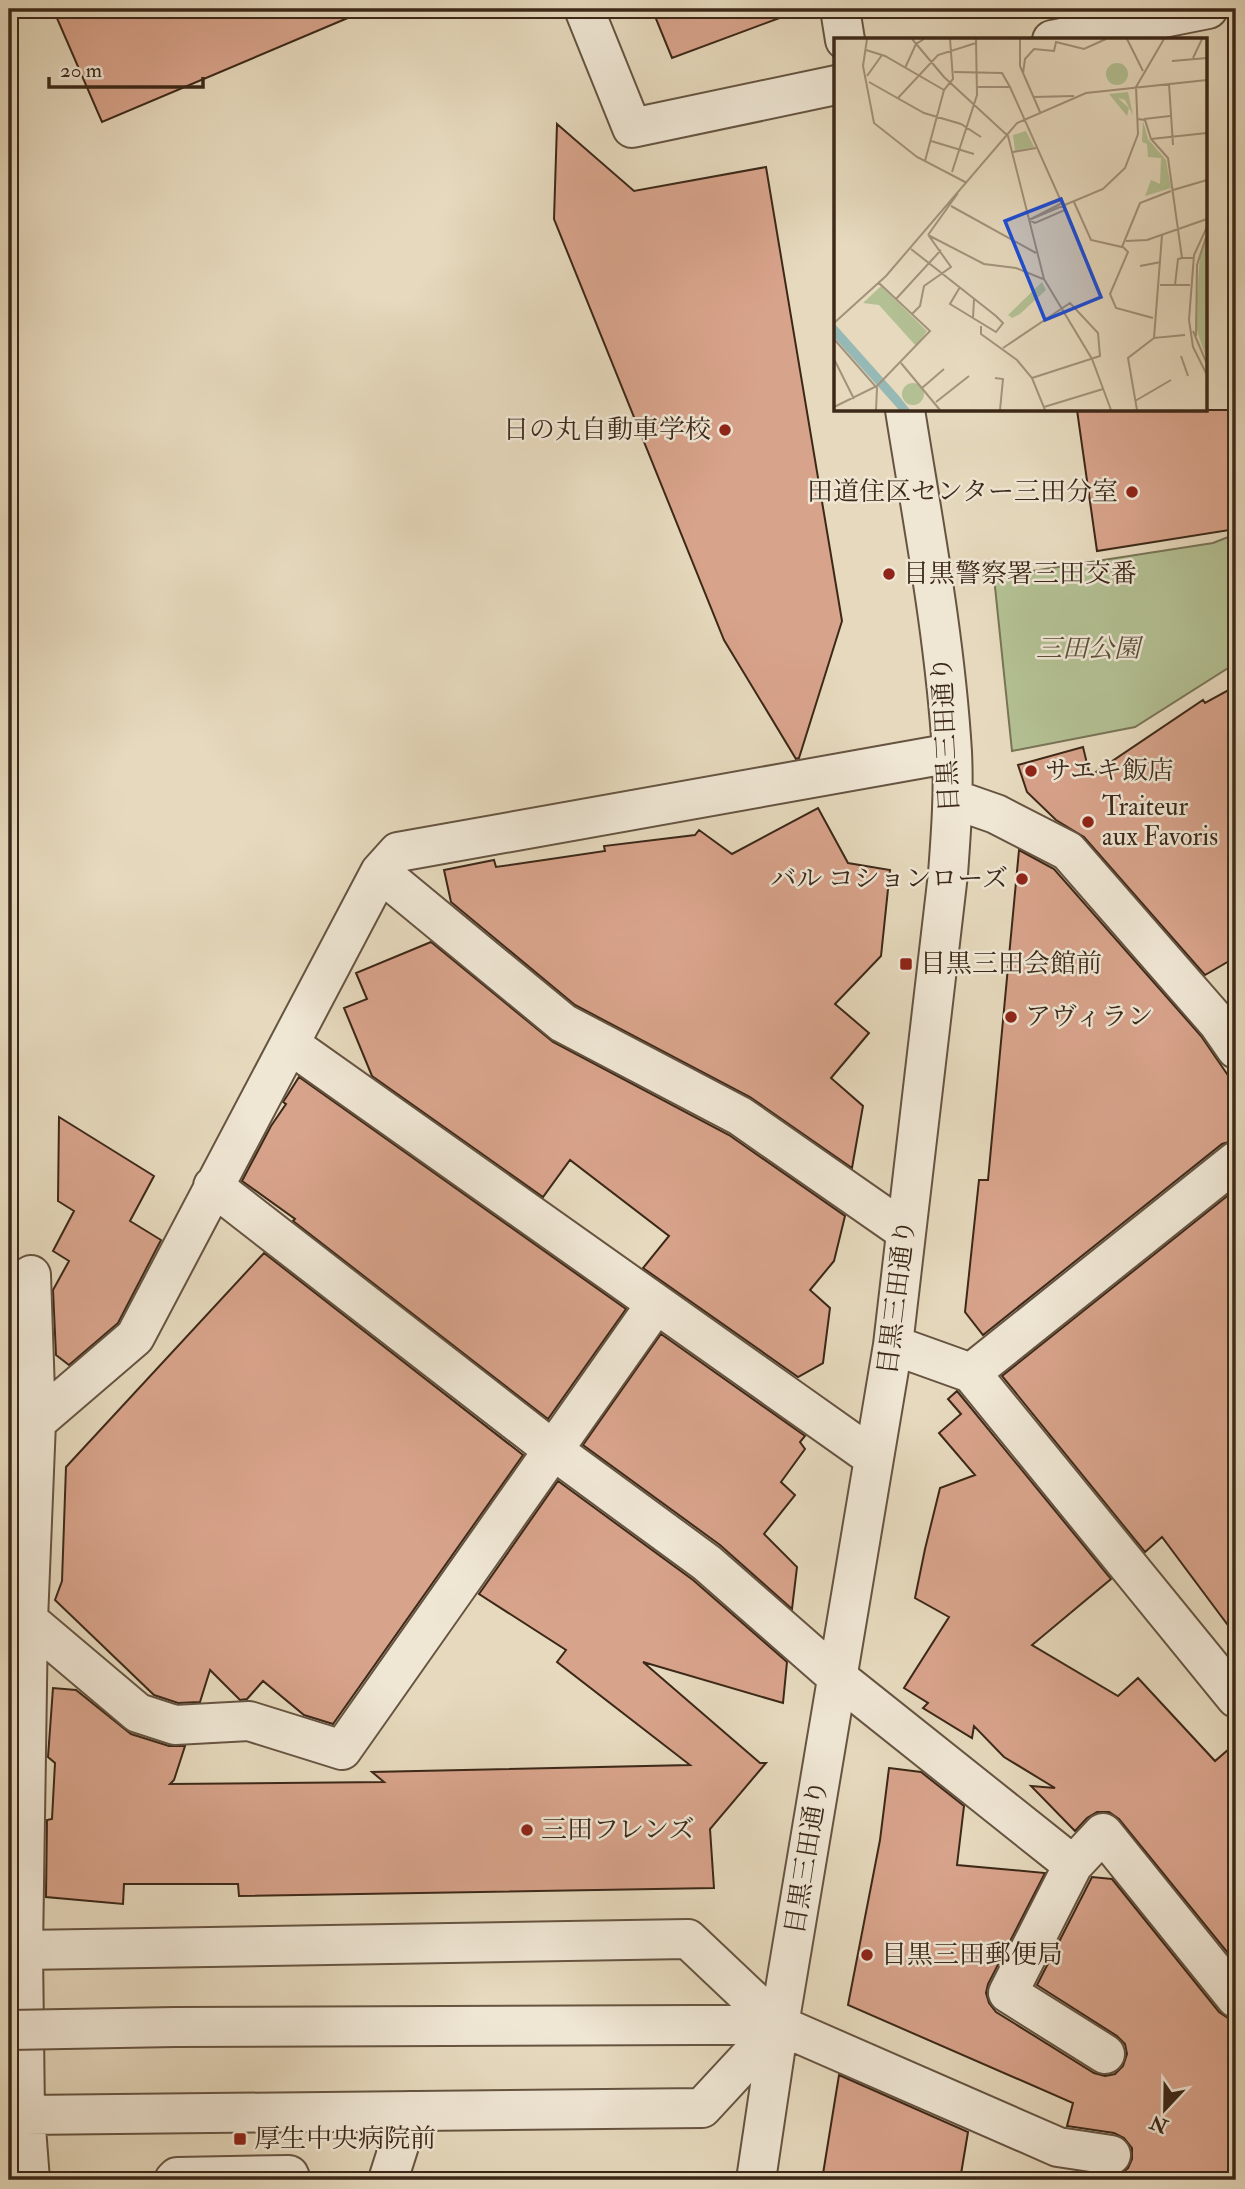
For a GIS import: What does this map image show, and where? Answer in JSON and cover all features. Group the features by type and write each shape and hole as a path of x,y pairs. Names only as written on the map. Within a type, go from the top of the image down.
{"street":[{"path":"584,9 632,128 834,85"},
{"path":"840,9 845,38"},
{"path":"1062,38 1208,9"},
{"name":"目黒三田通り","path":"756,2180 779,2025 893,1345 948,874 953,799 952,753 930,569 905,411"},
{"path":"36,1422 135,1337 380,872 398,852 952,753"},
{"path":"953,799 996,814 1068,851 1230,1027"},
{"path":"380,872 563,1023 740,1116 905,1231"},
{"path":"291,1045 874,1458"},
{"path":"971,1374 1236,1161"},
{"path":"213,1186 553,1450 707,1563 837,1677 1073,1865"},
{"path":"30,2180 25,2115 23,1951 28,1620 36,1422 31,1275"},
{"path":"28,1620 138,1713 175,1725 249,1721 342,1750 656,1304"},
{"path":"893,1345 971,1374 1236,1698"},
{"path":"1105,2054 1008,1993 1073,1865 1103,1833 1236,1998"},
{"path":"23,1951 688,1939 779,2025 1058,2147 1111,2155"},
{"path":"9,2030 189,2026 779,2025"},
{"path":"25,2115 702,2108 779,2025"},
{"path":"388,2180 410,2111"},
{"path":"174,2180 177,2177 289,2175 291,2180"}],"green space":[{"name":"三田公園","path":"1236,534 1236,663 1135,727 1012,751 994,577 1213,543"}],"building":[{"path":"53,9 369,9 102,122"},
{"path":"652,9 792,9 793,13 672,58"},
{"name":"日の丸自動車学校","path":"557,124 634,191 766,167 842,621 799,758 796,759 724,640 554,219"},
{"path":"1236,410 1236,529 1097,551 1077,411"},
{"path":"1236,686 1236,957 1205,975 1084,837 1056,820 1027,792 1018,765 1083,747 1090,776 1203,700 1205,703"},
{"path":"818,808 848,863 890,870 881,956 835,1004 869,1033 831,1078 863,1106 852,1168 750,1097 575,1005 451,902 444,870 494,860 496,867 605,851 604,846 695,835 699,830 732,854"},
{"path":"1019,850 1054,869 1201,1036 1236,1087 1236,1140 1222,1144 983,1335 965,1312 979,1180 988,1180"},
{"path":"431,942 553,1042 729,1135 845,1216 834,1261 810,1290 830,1308 823,1363 798,1377 643,1268 669,1236 570,1160 543,1197 372,1076 344,1008 367,999 356,973"},
{"path":"299,1077 626,1309 548,1419 293,1221 295,1219 242,1181"},
{"path":"59,1117 154,1176 130,1221 161,1240 118,1323 69,1365 56,1355 53,1290 69,1261 53,1251 74,1211 58,1201"},
{"path":"1236,1189 1236,1636 1162,1537 1145,1552 1002,1376"},
{"path":"264,1253 523,1455 333,1724 304,1715 263,1681 247,1699 240,1700 210,1670 200,1702 178,1703 154,1695 55,1600 62,1581 66,1467"},
{"path":"661,1334 805,1436 800,1442 805,1449 781,1482 795,1495 764,1534 797,1567 792,1609 720,1545 583,1445"},
{"path":"957,1391 1111,1579 1032,1645 1118,1696 1138,1678 1215,1761 1236,1743 1236,1963 1119,1819 1109,1812 1097,1812 1075,1831 1031,1786 1055,1788 1004,1757 974,1726 972,1738 923,1708 928,1703 904,1688 949,1617 915,1598 940,1488 975,1475 939,1433 961,1414 948,1399"},
{"path":"558,1481 693,1580 787,1662 783,1703 643,1662 760,1763 766,1763 710,1829 714,1888 239,1896 238,1884 124,1884 123,1904 46,1897 47,1820 52,1819 55,1763 48,1757 53,1688 76,1690 131,1734 169,1746 185,1746 174,1780 170,1784 384,1782 372,1772 690,1765 557,1662 566,1650 479,1594"},
{"path":"889,1768 921,1772 964,1806 957,1865 1045,1873 988,1984 986,1993 996,2012 1094,2073 1105,2076 1115,2074 1123,2066 1127,2054 1125,2044 1117,2036 1037,1985 1092,1877 1112,1879 1219,2012 1228,2018 1236,2019 1236,2180 1102,2180 1103,2176 1118,2176 1128,2168 1132,2159 1132,2148 1124,2138 1114,2133 1067,2126 1073,2103 848,2005 880,1840"},
{"path":"839,2075 968,2132 960,2180 822,2180"}],"railway":[{"path":"9,731 12,822 9,952"}],"place":[{"name":"日の丸自動車学校","path":"725,430"},
{"name":"田道住区センター三田分室","path":"1132,492"},
{"name":"目黒警察署三田交番","path":"889,574"},
{"name":"サエキ飯店","path":"1031,771"},
{"name":"Traiteur aux Favoris","path":"1088,822"},
{"name":"バル コションローズ","path":"1022,879"},
{"name":"目黒三田会館前","path":"906,964"},
{"name":"アヴィラン","path":"1011,1017"},
{"name":"三田フレンズ","path":"527,1830"},
{"name":"目黒三田郵便局","path":"867,1955"},
{"name":"厚生中央病院前","path":"240,2139"}]}
